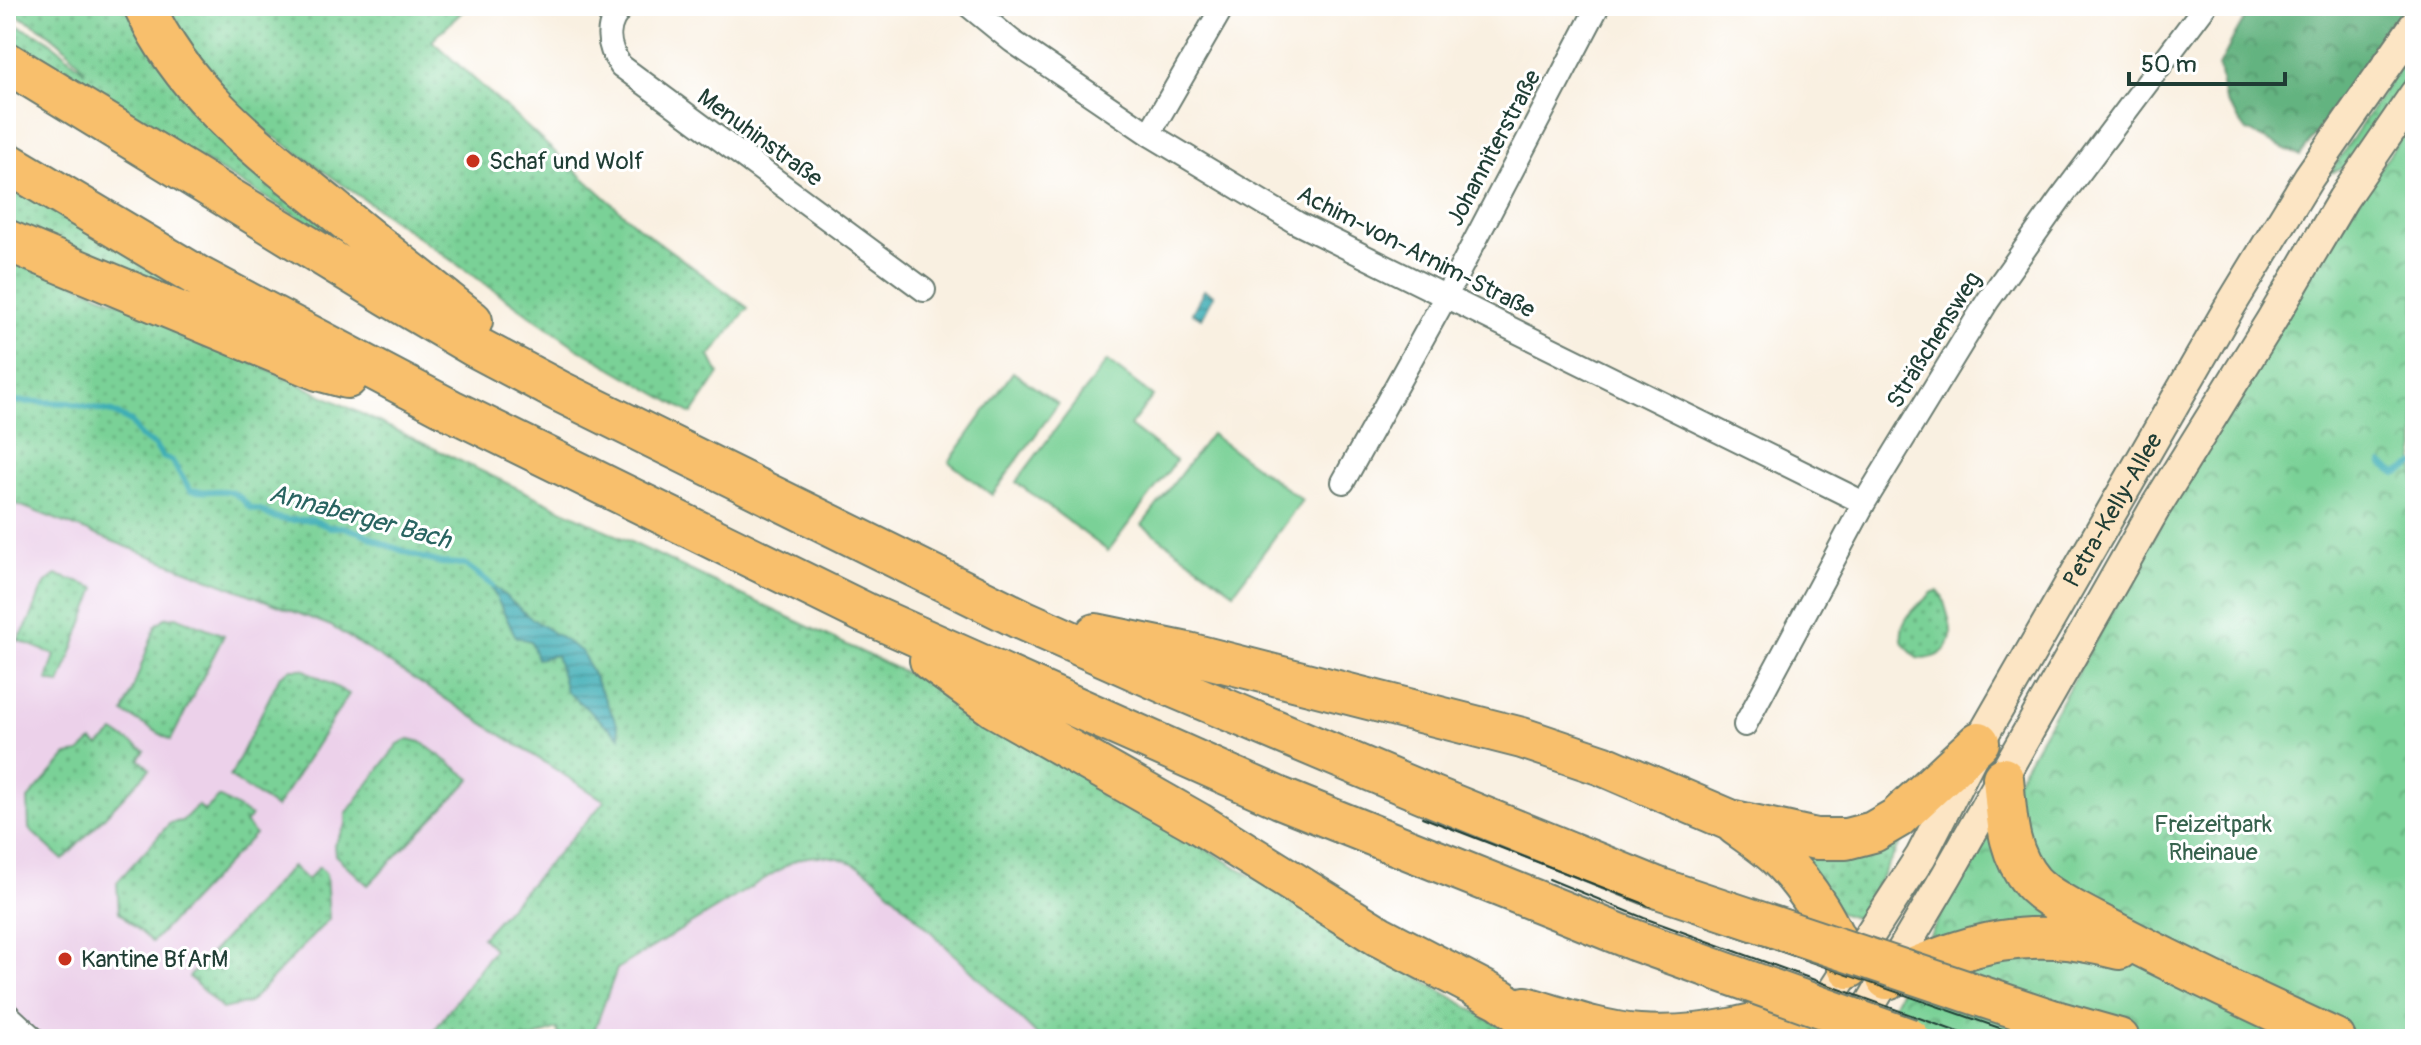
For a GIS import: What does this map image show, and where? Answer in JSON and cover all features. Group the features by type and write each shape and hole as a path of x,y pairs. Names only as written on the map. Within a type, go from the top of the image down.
{"highway":[{"path":"144,6 166,49 215,110 295,179 559,391"},
{"path":"6,62 474,346 1023,620 1424,793 1658,888 2052,1020 2119,1039"},
{"path":"6,162 199,277 451,410 865,613 1280,798 1634,940 1910,1039"},
{"path":"6,240 318,370 451,410"},
{"path":"865,613 994,707 1198,823 1379,936 1500,999 1556,1039"},
{"path":"1023,620 1188,653 1522,738 1602,765 1730,820 1816,839 1846,839 1873,832 1897,818 1979,742"},
{"path":"2003,778 2008,836 2016,858 2034,884 2069,908 2177,966 2335,1039"},
{"path":"1730,820 1776,855 1809,892 1829,923 1856,1006"},
{"path":"1500,999 1587,1025 1637,1035 1690,1036 1856,1006 1954,951 2027,936 2075,938 2177,966"}],"main road":[{"name":"Petra-Kelly-Allee","path":"1856,1006 1921,856 1979,742 2229,308 2309,177 2415,25"},
{"name":"Petra-Kelly-Allee","path":"1856,1006 2003,778 2155,508 2343,199 2415,94"},
{"path":"1802,1039 1856,1006"}],"street":[{"name":"Menuhinstraße","path":"624,6 616,13 609,31 611,49 621,66 924,290"},
{"name":"Achim-von-Arnim-Straße","path":"969,6 1012,41 1149,134 1297,223 1864,503"},
{"path":"1149,134 1223,6"},
{"name":"Johanniterstraße","path":"1343,482 1446,296 1598,6"},
{"name":"Sträßchensweg","path":"1745,725 1864,503 1987,302 2205,6"},
{"path":"6,1013 34,1039"}],"shaded area":[{"path":"14,503 331,626 606,801 482,937 495,949 428,1039 6,1039 6,519"},
{"path":"836,857 857,863 874,876 1041,1039 591,1039 617,969 801,858"}],"green space":[{"path":"6,6 130,6 349,247 6,44 6,21 46,38 85,72 60,43 41,28 6,11"},
{"path":"160,6 468,6 432,41 637,226 748,308 710,356 719,374 692,414 577,348 230,106"},
{"path":"2252,6 2405,6 2300,156 2247,131 2225,101 2219,67"},
{"path":"2415,43 2415,68 2361,150 2346,167 2330,173"},
{"name":"Freizeitpark Rheinaue","path":"2415,116 2415,1039 1875,1039 1986,829 2021,773 2167,514 2322,255"},
{"path":"6,175 257,323 6,230"},
{"path":"6,254 198,336 952,695 1521,1039 1041,1039 874,876 849,862 812,856 792,862 617,969 591,1039 560,1039 557,1029 530,1039 428,1039 494,949 482,937 605,801 331,626 14,503 6,519"},
{"path":"1107,361 1153,396 1130,426 1176,461 1108,551 1016,482"},
{"path":"1013,372 1058,404 992,495 949,462"},
{"path":"1211,434 1302,500 1234,592 1142,525"},
{"path":"57,575 96,588 60,684 47,680 55,655 18,640 43,587"},
{"path":"1938,591 1949,620 1950,641 1940,654 1917,658 1903,644 1902,628 1915,609"},
{"path":"178,617 224,635 171,740 124,713 156,625 165,618"},
{"path":"290,669 303,669 349,694 276,808 230,777 280,676"},
{"path":"114,732 145,751 139,759 150,769 63,860 29,829 28,799 67,755 79,753 92,741 99,746"},
{"path":"409,739 421,742 471,779 368,885 335,855 334,845 346,825 346,814 398,744"},
{"path":"219,797 251,816 245,823 255,834 152,942 119,912 117,882 170,823 182,821 198,805 204,811"},
{"path":"1901,838 1858,919 1839,913 1800,851"},
{"path":"292,866 307,880 319,867 326,874 329,919 249,1003 222,1009 189,977"}],"water":[{"path":"1204,290 1214,295 1202,318 1192,313"},
{"path":"488,581 528,616 582,652 617,724 620,737 566,691 556,655 537,659 531,641 516,637"}],"waterway":[{"name":"Annaberger Bach","path":"6,401 68,403 112,412 131,422 140,436 172,461 190,490 229,492 250,508 273,517 313,520 329,527 343,527 423,558 464,564 492,585"},
{"path":"2382,464 2396,474 2415,464"}],"tram line":[{"path":"1422,817 1650,906 2031,1039"},
{"path":"1549,879 1644,918 1977,1039"}],"place":[{"name":"Schaf und Wolf","path":"473,161"},
{"name":"Kantine BfArM","path":"65,959"}]}
